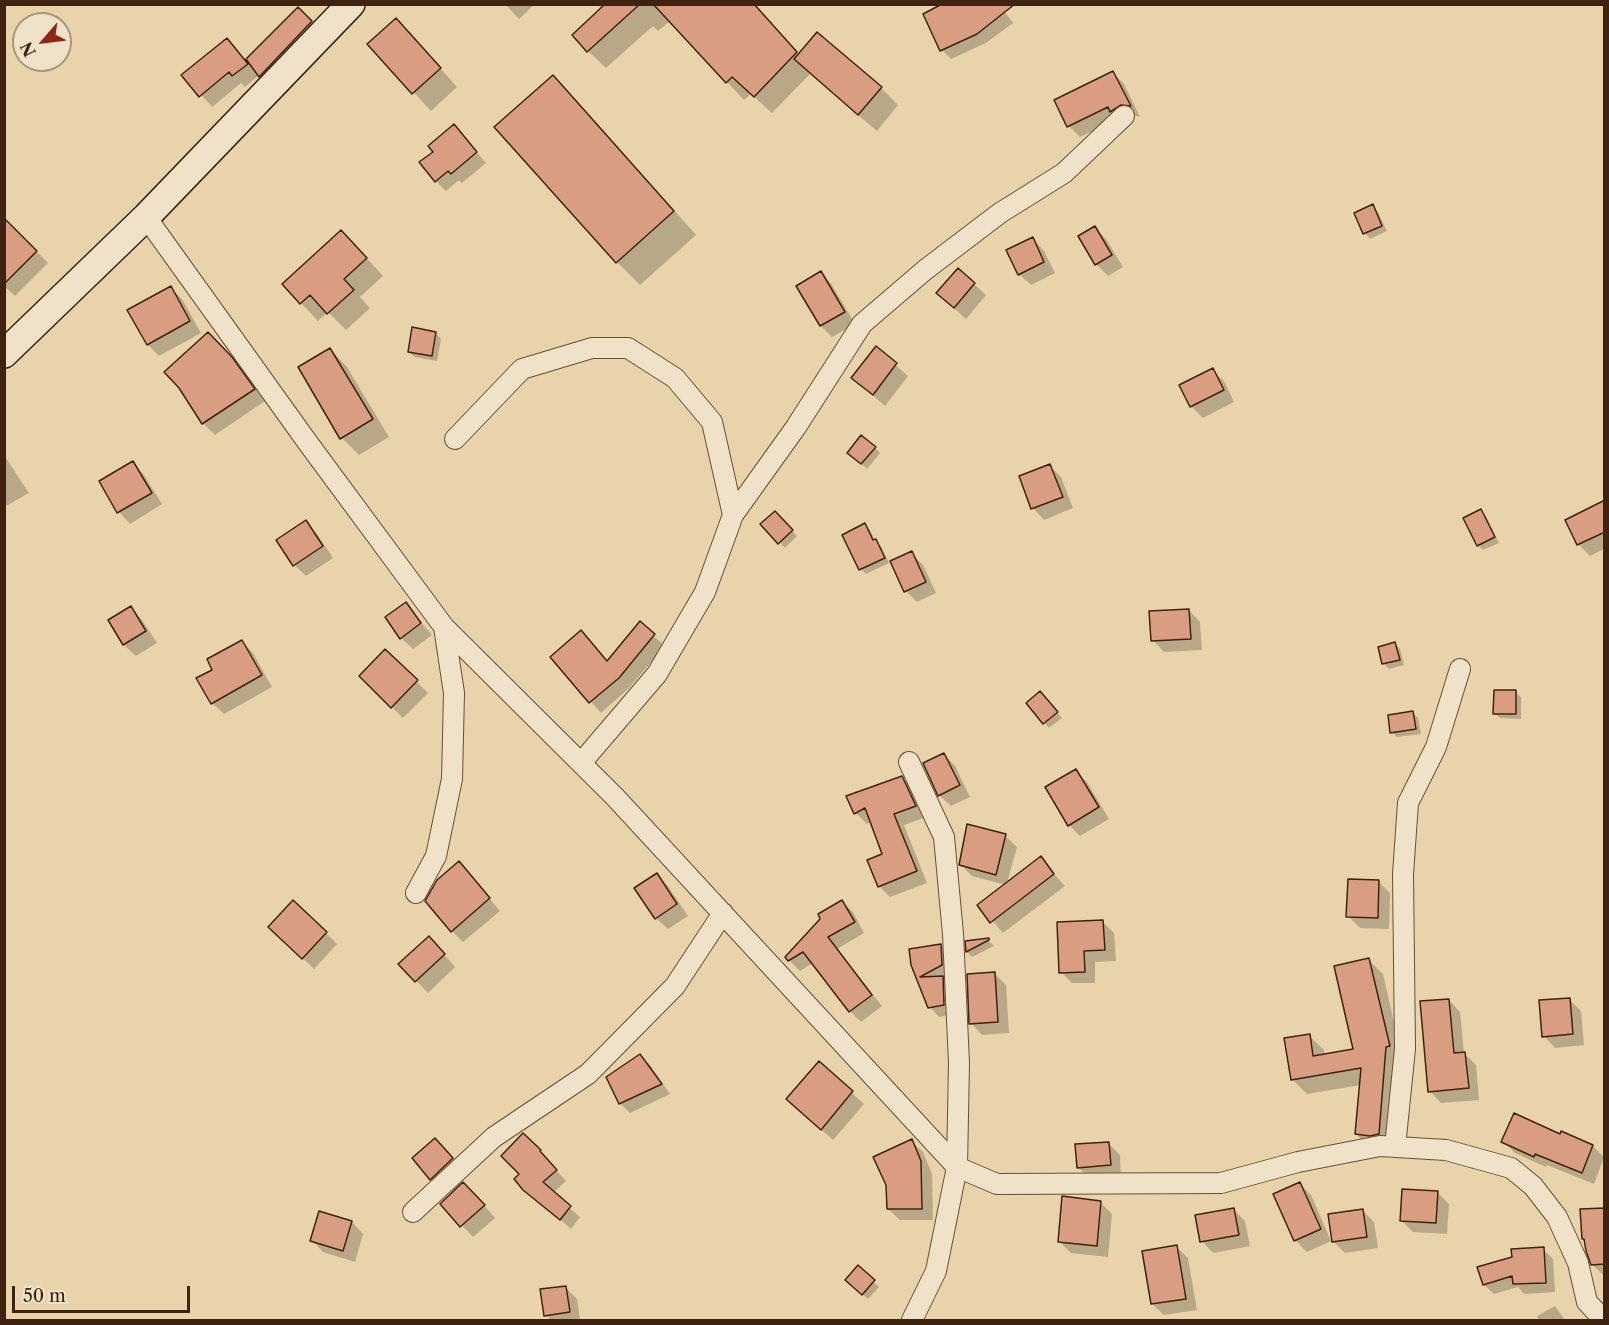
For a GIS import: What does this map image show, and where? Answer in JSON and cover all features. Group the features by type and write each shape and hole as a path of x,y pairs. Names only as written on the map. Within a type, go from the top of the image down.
{"street":[{"path":"4,354 146,217 351,4"},
{"path":"581,763 657,674 705,592 733,515 796,427 862,324 925,270 991,220 1064,173 1124,116"},
{"path":"146,217 308,443 444,627 615,797 957,1167 997,1184 1221,1183 1298,1162 1380,1146 1446,1150 1511,1168 1533,1186 1557,1218 1578,1263 1587,1302 1604,1320"},
{"path":"455,439 522,369 592,348 627,348 675,378 712,422 733,515"},
{"path":"416,892 436,856 452,779 454,693 444,627"},
{"path":"1395,1147 1406,1049 1403,874 1408,803 1436,747 1460,669"},
{"path":"909,762 944,837 953,934 959,1063 957,1167 936,1271 912,1320"},
{"path":"413,1212 494,1137 588,1074 675,986 723,913"}],"building":[{"path":"605,4 640,4 587,52 572,35"},
{"path":"653,4 754,4 797,52 754,97 732,77 726,83"},
{"path":"942,4 1015,4 977,34 940,51 923,14"},
{"path":"298,7 312,21 259,77 246,59"},
{"path":"396,18 441,68 412,94 367,44"},
{"path":"817,32 882,87 858,115 794,59"},
{"path":"227,38 248,64 232,76 229,72 199,97 181,75"},
{"path":"1113,71 1131,106 1121,105 1110,112 1108,107 1067,127 1054,100"},
{"path":"553,75 674,211 616,263 494,127"},
{"path":"454,124 477,152 451,174 448,171 435,182 419,162 433,152 428,146"},
{"path":"1373,204 1382,226 1363,234 1354,213"},
{"path":"4,218 37,251 4,284"},
{"path":"1095,226 1112,255 1095,265 1078,236"},
{"path":"341,230 367,258 344,279 354,290 327,314 310,295 300,304 282,284"},
{"path":"1033,237 1044,262 1018,275 1006,250"},
{"path":"958,268 975,283 954,308 936,293"},
{"path":"821,271 845,312 820,326 796,286"},
{"path":"171,286 190,321 147,345 127,310"},
{"path":"412,327 436,332 432,356 408,352"},
{"path":"208,332 232,357 255,389 202,424 179,388 164,372"},
{"path":"876,346 897,363 873,395 851,378"},
{"path":"330,348 373,419 340,439 298,367"},
{"path":"1213,368 1224,390 1190,407 1179,385"},
{"path":"861,435 876,447 861,464 847,453"},
{"path":"133,461 152,493 117,513 99,481"},
{"path":"1050,464 1063,497 1031,509 1019,476"},
{"path":"1605,500 1605,532 1577,545 1565,520"},
{"path":"1481,509 1495,537 1477,546 1463,518"},
{"path":"775,511 793,530 778,544 760,524"},
{"path":"306,520 323,546 293,566 276,540"},
{"path":"865,523 885,558 859,570 842,535"},
{"path":"912,551 926,582 904,592 890,561"},
{"path":"406,602 421,623 400,639 385,617"},
{"path":"131,606 146,631 123,645 108,620"},
{"path":"1189,609 1191,639 1151,641 1149,611"},
{"path":"640,621 655,634 619,678 589,703 550,657 581,630 607,661"},
{"path":"242,640 262,675 211,704 196,678 212,670 207,659"},
{"path":"1395,642 1400,660 1382,664 1378,647"},
{"path":"385,649 418,680 391,708 359,676"},
{"path":"1494,690 1516,690 1516,714 1493,714"},
{"path":"1040,691 1058,712 1043,724 1026,703"},
{"path":"1413,711 1416,729 1390,733 1388,715"},
{"path":"944,753 960,785 938,796 923,763"},
{"path":"1076,769 1099,807 1068,826 1045,787"},
{"path":"902,776 916,806 894,814 917,871 878,887 867,860 882,854 865,808 854,814 846,796"},
{"path":"967,824 1006,834 996,875 959,865"},
{"path":"1041,856 1054,874 990,923 977,905"},
{"path":"459,861 490,898 451,932 425,901 437,880"},
{"path":"657,873 677,904 655,919 634,888"},
{"path":"1348,879 1379,880 1378,918 1346,917"},
{"path":"293,900 327,932 302,959 268,927"},
{"path":"842,900 855,922 828,937 872,995 849,1012 803,952 788,961 785,957 820,919 818,914"},
{"path":"1103,920 1105,950 1084,951 1085,972 1059,973 1057,922"},
{"path":"429,936 445,954 415,982 398,964"},
{"path":"989,938 989,940 966,952 965,941"},
{"path":"941,944 942,965 920,977 943,976 944,1005 928,1008 911,965 909,949"},
{"path":"1369,958 1390,1046 1386,1047 1379,1134 1370,1136 1355,1134 1361,1068 1291,1080 1284,1038 1310,1034 1313,1056 1353,1049 1334,966"},
{"path":"995,972 998,1022 969,1024 967,974"},
{"path":"1570,998 1573,1034 1542,1037 1539,1000"},
{"path":"1449,999 1454,1053 1465,1052 1469,1088 1428,1092 1420,1001"},
{"path":"640,1054 662,1084 619,1104 606,1077"},
{"path":"819,1061 853,1091 821,1130 786,1099"},
{"path":"1514,1113 1560,1134 1561,1131 1593,1145 1582,1173 1535,1154 1534,1157 1501,1142"},
{"path":"523,1133 557,1170 543,1182 571,1206 560,1220 523,1190 514,1179 519,1174 501,1156"},
{"path":"435,1138 453,1158 430,1180 412,1158"},
{"path":"912,1139 921,1161 922,1209 887,1209 886,1185 873,1157"},
{"path":"1109,1142 1111,1165 1077,1168 1075,1144"},
{"path":"463,1182 485,1205 460,1227 440,1204"},
{"path":"1300,1182 1321,1229 1294,1241 1273,1194"},
{"path":"1402,1189 1438,1191 1436,1223 1400,1221"},
{"path":"1062,1196 1101,1201 1097,1246 1058,1242"},
{"path":"1234,1208 1239,1235 1200,1242 1195,1215"},
{"path":"1605,1208 1605,1264 1591,1265 1584,1239 1582,1239 1580,1209"},
{"path":"1363,1209 1367,1237 1332,1242 1328,1214"},
{"path":"319,1211 352,1221 343,1251 310,1241"},
{"path":"1177,1245 1186,1299 1151,1304 1142,1251"},
{"path":"1544,1247 1546,1283 1513,1284 1512,1276 1483,1285 1477,1267 1512,1257 1511,1249"},
{"path":"858,1265 875,1280 862,1295 845,1280"},
{"path":"566,1286 570,1312 544,1316 540,1289"}]}
